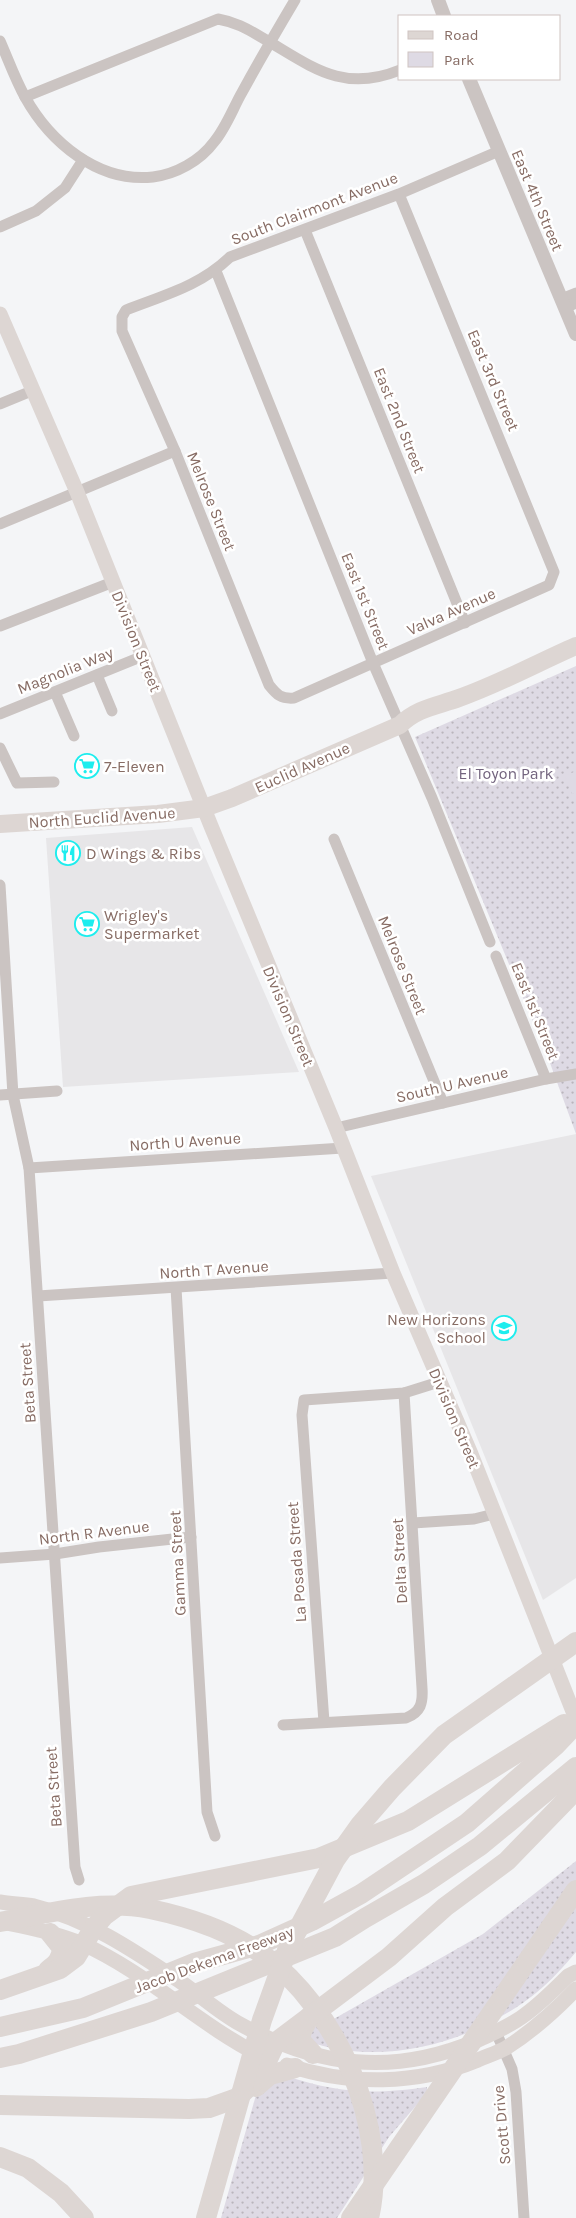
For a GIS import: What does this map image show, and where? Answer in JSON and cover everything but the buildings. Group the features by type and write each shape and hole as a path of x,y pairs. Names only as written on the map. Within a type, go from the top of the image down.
{"highway":[{"path":"206,2218 262,2020 288,1948 335,1860 360,1825 392,1788 444,1735 576,1642"},
{"path":"0,1990 60,1970 76,1957 104,1916 131,1896 319,1858 408,1821 553,1740 576,1718"},
{"name":"Jacob Dekema Freeway","path":"0,2027 83,2008 122,1994 194,1963 259,1945 312,1921 361,1894 467,1823 553,1740 576,1724"},
{"path":"237,2098 260,2076 272,2051 311,2014 389,1957 445,1907 507,1861 571,1783"},
{"name":"Jacob Dekema Freeway","path":"0,2058 20,2054 151,2012 229,1982 335,1937 424,1884 571,1783"},
{"path":"351,2218 576,1890"},
{"path":"0,1922 100,1906 149,1909 224,1933 262,1954 290,1979 320,2013 343,2052 364,2104 374,2158 374,2197 369,2218"},
{"path":"37,1978 56,1965 62,1956 62,1948 50,1932"},
{"path":"311,2014 301,2032 301,2041 313,2054"},
{"path":"0,2105 209,2108 237,2098 258,2086 270,2075 295,2068"},
{"path":"0,2157 28,2168 61,2193 84,2218"}],"main road":[{"name":"Division Street","path":"0,314 77,492 204,808 336,1128 393,1273 494,1514 576,1718"},
{"name":"Euclid Avenue","path":"204,808 232,798 400,725 413,727 436,716 459,698 576,646"},
{"name":"North Euclid Avenue","path":"0,824 122,817 204,808"},
{"path":"0,1902 33,1906 74,1919 88,1937 123,1966 240,2044 272,2051 313,2054 354,2063 409,2060 439,2055 496,2032 525,2015 568,1976 576,1972"},
{"path":"0,1922 88,1937"},
{"path":"272,2051 295,2068 321,2075 355,2080 411,2078 464,2066 504,2049 534,2028 576,1989"}],"street":[{"path":"0,41 25,97 47,128 83,160 102,171 134,178 167,174 188,164 215,142 295,0"},
{"path":"438,0 444,15"},
{"path":"25,97 218,19 236,22 325,73 344,79 356,80 384,76 398,71"},
{"name":"East 4th Street","path":"469,80 499,152 567,303 576,334"},
{"name":"South Clairmont Avenue","path":"122,317 126,310 201,281 216,271 230,257 399,194 499,152"},
{"path":"0,227 36,211 65,188 83,160"},
{"name":"East 3rd Street","path":"399,194 553,563 554,572 552,579"},
{"name":"East 2nd Street","path":"305,230 465,623"},
{"name":"East 1st Street","path":"216,271 373,663 432,798 490,942"},
{"path":"567,303 576,293"},
{"name":"Melrose Street","path":"122,317 122,331 175,451 269,685 278,696"},
{"path":"0,404 34,390"},
{"path":"0,524 175,451"},
{"name":"Valva Avenue","path":"278,696 294,698 465,623 548,584 552,579"},
{"path":"0,626 113,582"},
{"name":"Magnolia Way","path":"0,714 143,656"},
{"path":"97,675 112,711"},
{"path":"55,692 74,736"},
{"path":"0,748 17,783 54,782"},
{"name":"Melrose Street","path":"334,838 442,1103"},
{"name":"Beta Street","path":"0,885 14,1095 29,1168 74,1867 79,1880"},
{"name":"East 1st Street","path":"496,956 546,1079"},
{"name":"South U Avenue","path":"336,1128 546,1079 576,1074"},
{"path":"0,1095 57,1091"},
{"name":"North U Avenue","path":"29,1168 343,1148"},
{"name":"North T Avenue","path":"38,1296 393,1273"},
{"name":"Gamma Street","path":"176,1288 207,1812 215,1836"},
{"path":"404,1393 439,1382"},
{"name":"La Posada Street","path":"324,1722 302,1415 304,1400 404,1393"},
{"name":"Delta Street","path":"324,1722 406,1718 416,1714 421,1706 423,1696 404,1393"},
{"path":"413,1523 474,1519 494,1514"},
{"name":"North R Avenue","path":"0,1558 55,1554 191,1537"},
{"path":"283,1725 324,1722"},
{"name":"Scott Drive","path":"496,2032 512,2069 516,2092 524,2218"}],"shaded area":[{"path":"192,827 299,1072 63,1087 46,838"},
{"name":"New Horizons School","path":"576,1134 576,1578 543,1600 371,1176"}],"green space":[{"name":"El Toyon Park","path":"576,666 576,1134 550,1063 415,737"},
{"path":"576,771 576,793 572,794 565,776"},
{"path":"576,1861 576,1952 542,1988 512,2010 486,2025 458,2036 429,2045 399,2051 369,2052 339,2049 310,2042 309,2033 314,2027 332,2020 483,1934"},
{"path":"286,2076 339,2089 372,2092 427,2087 427,2093 389,2137 337,2218 221,2218 256,2095"}],"place":[{"name":"7-Eleven","path":"87,766"},
{"name":"D Wings & Ribs","path":"68,853"},
{"name":"Wrigley's Supermarket","path":"87,924"},
{"name":"New Horizons School","path":"504,1328"}]}
